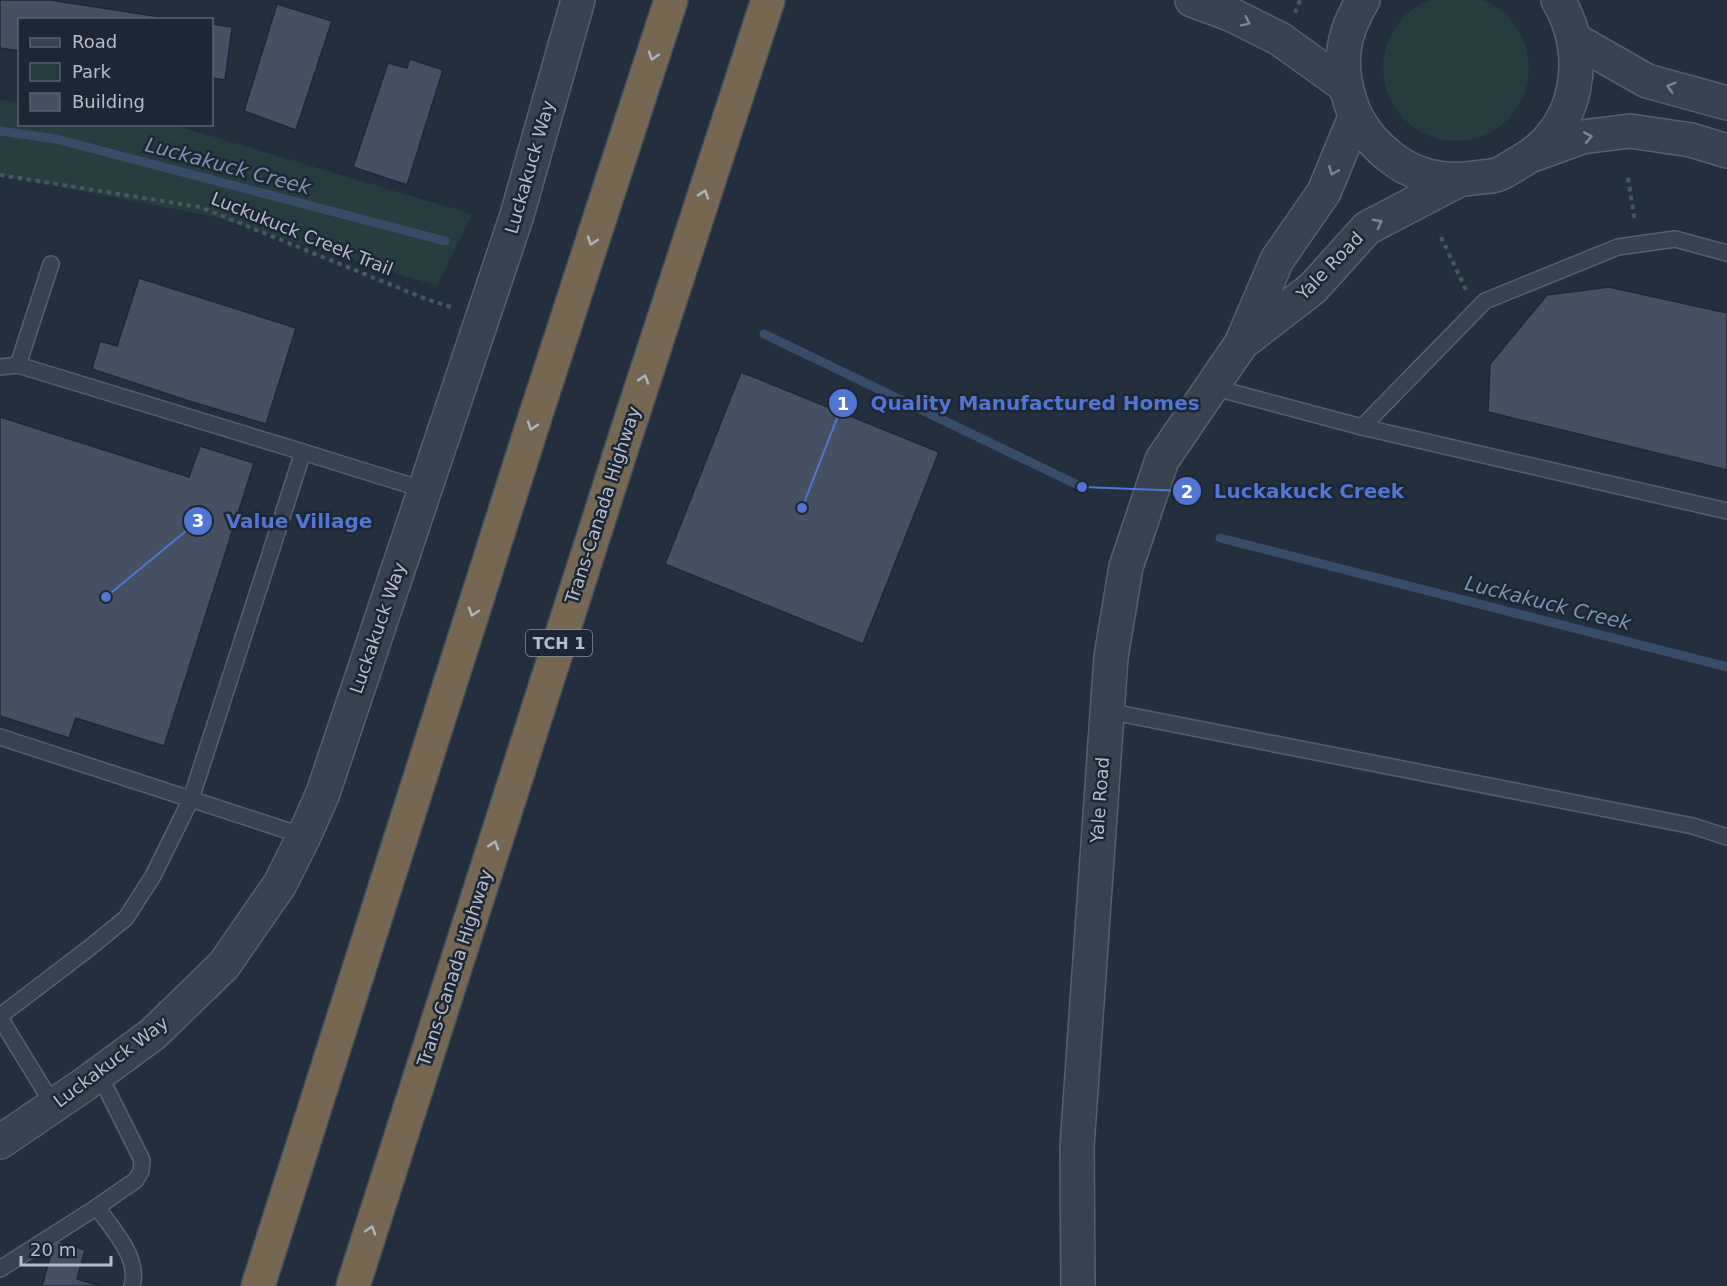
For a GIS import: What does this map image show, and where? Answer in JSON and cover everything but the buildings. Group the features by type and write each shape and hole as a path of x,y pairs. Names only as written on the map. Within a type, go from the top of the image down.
{"highway":[{"path":"258,1286 543,392 671,0"},
{"name":"Trans-Canada Highway","path":"353,1286 768,0"}],"street":[{"name":"Luckakuck Way","path":"0,1142 153,1034 224,965 280,884 323,793 517,215 578,0"},
{"path":"1192,0 1280,39 1344,85"},
{"path":"1363,0 1351,19 1343,51 1344,85 1355,117 1374,143 1398,163 1426,176 1457,181 1497,175 1533,155 1582,137 1630,131 1691,140 1727,151"},
{"path":"1533,155 1555,131 1570,103 1577,72 1575,40 1567,15 1558,0"},
{"path":"1575,40 1647,81 1727,103"},
{"name":"Yale Road","path":"1078,1286 1077,1147 1111,657 1126,567 1161,460 1241,344 1277,260 1324,192 1355,117"},
{"name":"Yale Road","path":"1241,344 1313,288 1367,228 1457,181"}],"lane":[{"path":"1362,427 1485,301 1618,247 1675,239 1727,253"},
{"path":"18,365 51,264"},
{"path":"0,367 18,365 425,490"},
{"path":"1212,387 1362,427 1727,511"},
{"path":"54,1106 0,1017 126,918 153,876 190,799 303,452"},
{"path":"1107,711 1693,826 1727,837"},
{"path":"0,737 304,836"},
{"path":"0,1269 136,1180 141,1171 142,1160 99,1074"},
{"path":"97,1207 130,1255 134,1280 132,1286"}],"path":[{"name":"Luckukuck Creek Trail","path":"0,175 200,207 426,299 483,317"},
{"path":"1628,178 1636,226"},
{"path":"1441,237 1466,290"}],"green space":[{"path":"1435,-1 1477,-1 1496,8 1516,28 1527,54 1529,68 1527,82 1516,108 1496,128 1470,139 1456,141 1442,139 1416,128 1396,108 1385,82 1383,68 1385,54 1396,28 1416,8"},
{"path":"0,100 18,102 18,126 177,126 472,214 437,286 216,217 0,175"}],"waterway":[{"name":"Luckakuck Creek","path":"0,131 56,139 445,241"},
{"name":"Luckakuck Creek","path":"764,334 1082,487"},
{"name":"Luckakuck Creek","path":"1220,538 1727,667"}],"place":[{"name":"Luckakuck Creek","path":"1082,487"},
{"name":"Quality Manufactured Homes","path":"802,508"},
{"name":"Value Village","path":"106,597"}]}
